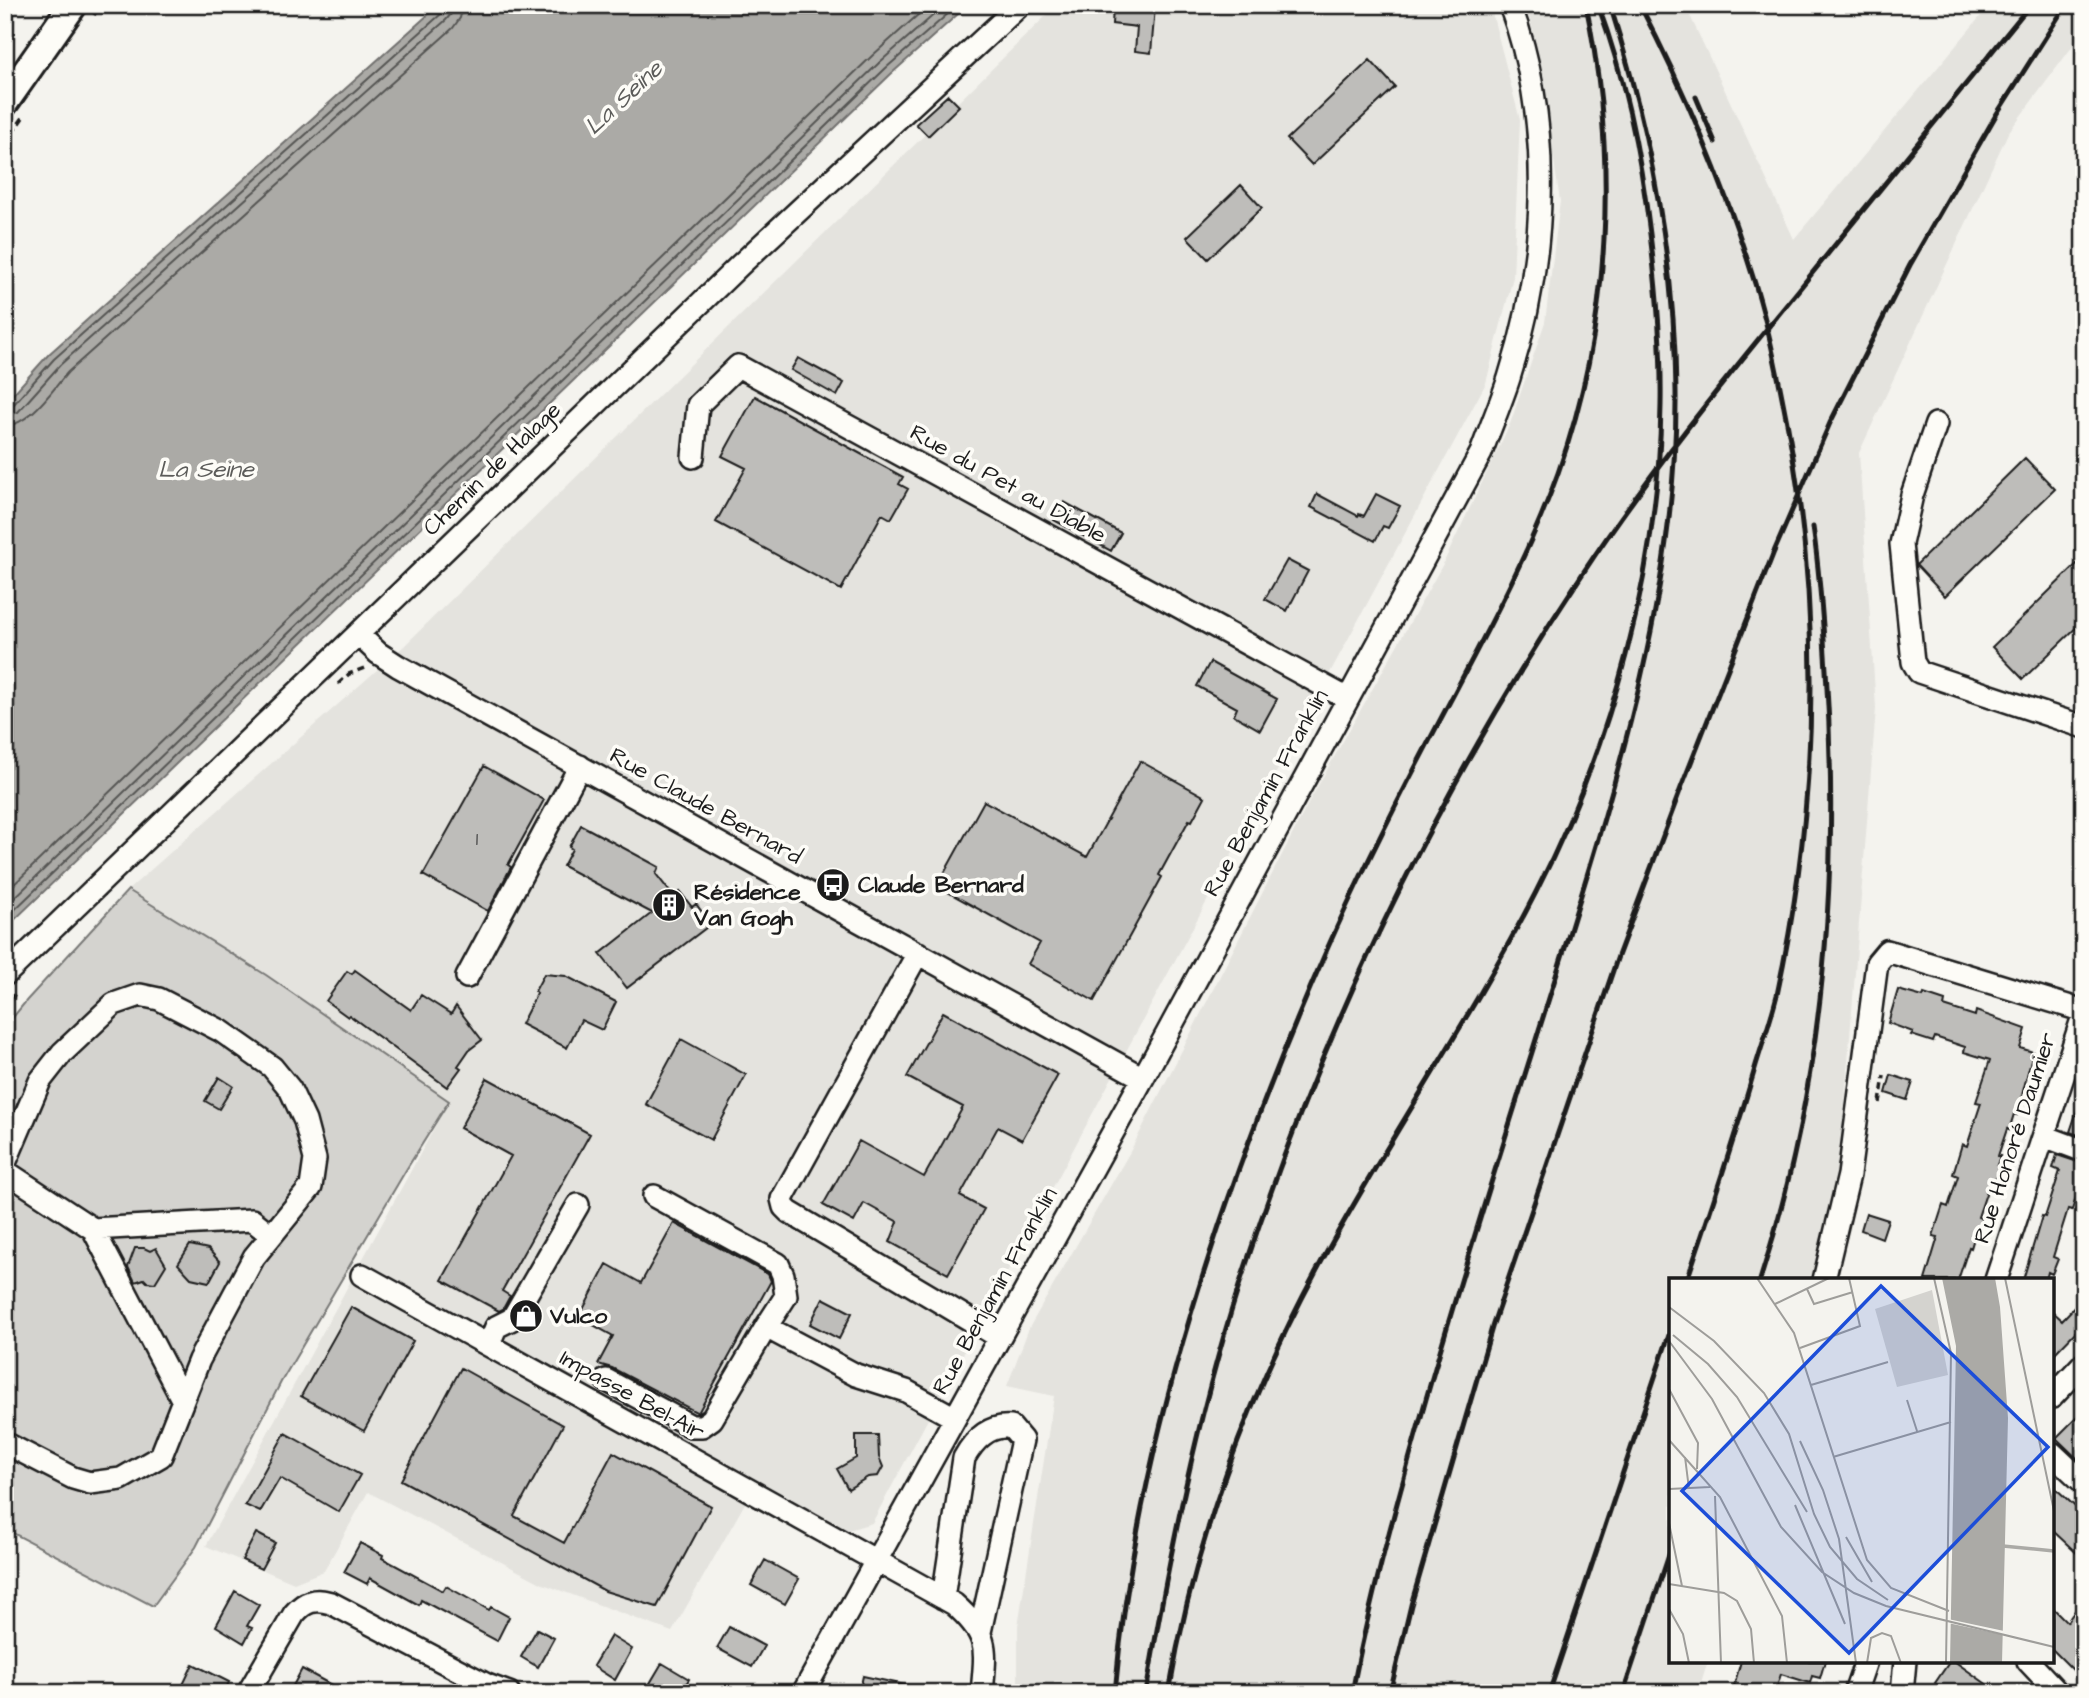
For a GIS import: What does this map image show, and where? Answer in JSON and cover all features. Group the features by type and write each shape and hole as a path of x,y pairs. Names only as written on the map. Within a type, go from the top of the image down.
{"main road":[{"path":"5,102 73,5"}],"street":[{"name":"Chemin de Halage","path":"11,981 359,635 740,265 1020,5"},
{"name":"Rue Benjamin Franklin","path":"803,1693 1143,1078 1481,453 1509,378 1523,324 1535,267 1539,209 1540,157 1536,107 1518,25 1510,5"},
{"name":"Rue du Pet au Diable","path":"693,457 698,405 738,366 1348,699"},
{"path":"1936,425 1912,495 1901,544 1913,662 1919,671 2084,727"},
{"name":"Rue Claude Bernard","path":"359,635 378,653 398,666 1143,1078"},
{"path":"467,977 580,766"},
{"path":"1824,1278 1849,1175 1877,963 1887,951 2084,1012"},
{"path":"918,953 782,1199 789,1212 999,1337"},
{"path":"5,1163 40,1081 62,1053 114,1003 140,995 159,999 221,1031 272,1067 290,1089 305,1121 314,1159 310,1187 254,1256 199,1360 161,1456 121,1479 90,1483 73,1478 5,1443"},
{"name":"Rue Honoré Daumier","path":"1997,1278 2084,1012"},
{"path":"2044,1136 2084,1151"},
{"path":"5,1171 93,1229 183,1399"},
{"path":"606,1380 691,1426 702,1426 712,1419 786,1296 783,1275 778,1264 654,1196"},
{"path":"489,1345 496,1327 512,1318 578,1205"},
{"path":"93,1229 252,1220 271,1235"},
{"name":"Impasse Bel-Air","path":"362,1275 943,1598 971,1619 980,1632"},
{"path":"766,1327 856,1375 906,1391 955,1418"},
{"path":"2054,1394 2084,1363"},
{"path":"943,1598 964,1458 971,1445 989,1430 1000,1426 1011,1427 1022,1440 980,1632 986,1651 982,1693"},
{"path":"2054,1455 2084,1483"},
{"path":"248,1693 294,1614 303,1604 319,1599 487,1685 509,1693"},
{"path":"1855,1693 1865,1663"},
{"path":"1902,1693 1905,1663"},
{"path":"2029,1663 2045,1688"}],"path":[{"path":"5,1011 11,981"}],"shaded area":[{"path":"1057,5 1490,5 1520,120 1513,277 1486,383 872,1523 845,1531 757,1482 672,1632 543,1584 368,1492 324,1571 294,1583 206,1546 449,1101 128,890 403,647"},
{"path":"1526,5 1685,5 1794,239 1990,5 2084,5 2084,31 2008,133 1859,453 1876,708 1841,1150 1813,1278 1669,1278 1669,1663 1707,1663 1698,1693 1018,1693 1018,1626 1054,1396 1007,1386 1029,1328 1131,1150 1311,798 1443,564 1510,424 1545,322 1560,201 1537,48"},
{"path":"128,890 266,975 449,1101 281,1382 196,1547 153,1606 5,1529 5,1027"}],"water":[{"name":"La Seine","path":"439,5 968,5 891,74 5,929 5,403 49,354"}],"building":[{"path":"1140,6 1155,7 1151,53 1135,51 1137,27 1112,24 1113,8 1140,10"},
{"path":"1370,60 1395,87 1312,165 1287,139"},
{"path":"948,95 959,106 928,136 916,124"},
{"path":"1241,185 1262,208 1208,259 1187,237"},
{"path":"798,358 844,383 837,396 791,370"},
{"path":"755,396 903,477 899,484 908,489 891,519 882,514 841,590 716,522 746,468 722,456"},
{"path":"2025,458 2055,489 1945,596 1916,565"},
{"path":"1317,494 1358,516 1364,516 1376,494 1400,506 1388,528 1383,526 1375,541 1311,507"},
{"path":"1064,502 1121,533 1111,551 1054,520"},
{"path":"2084,557 2084,620 2023,679 1992,647"},
{"path":"1287,560 1308,571 1287,611 1265,599"},
{"path":"1210,662 1277,699 1260,730 1234,715 1237,708 1197,686"},
{"path":"1140,761 1205,797 1159,875 1162,877 1094,1001 1028,964 1040,943 937,886 984,801 1087,857"},
{"path":"484,766 544,800 508,865 511,867 488,911 423,875"},
{"name":"Résidence Van Gogh","path":"581,825 659,867 656,874 674,897 680,892 692,907 696,904 711,924 627,988 600,954 652,913 563,866 572,849 569,847"},
{"path":"355,970 411,1010 421,995 451,1014 456,1006 482,1040 469,1050 458,1066 461,1068 447,1087 326,1001 347,971 352,974"},
{"path":"544,974 566,976 616,1002 602,1030 581,1020 567,1048 521,1024"},
{"path":"1898,990 1923,997 1924,994 1945,1001 1944,1006 1975,1016 1976,1011 2026,1029 2020,1048 2033,1052 2017,1115 2014,1114 2009,1130 2007,1129 1998,1156 1997,1165 2000,1166 1994,1186 1989,1185 1978,1217 1983,1219 1977,1239 1974,1238 1971,1248 1969,1247 1959,1278 1926,1278 1938,1237 1933,1236 1943,1205 1948,1207 1958,1176 1953,1174 1962,1144 1967,1146 1981,1103 1976,1102 1990,1060 1964,1052 1965,1047 1935,1037 1933,1042 1911,1035 1913,1032 1888,1023"},
{"path":"943,1012 1058,1075 1022,1140 998,1127 960,1196 984,1209 948,1274 890,1242 898,1222 864,1203 854,1222 823,1205 859,1141 924,1177 963,1107 907,1077"},
{"path":"681,1039 746,1075 711,1140 646,1104"},
{"path":"1891,1075 1913,1082 1907,1100 1886,1093"},
{"path":"219,1077 233,1086 219,1109 205,1101"},
{"path":"487,1078 590,1134 502,1291 510,1296 499,1311 442,1280 511,1156 460,1128"},
{"path":"2081,1099 2084,1100 2084,1137 2070,1132"},
{"path":"2057,1155 2084,1164 2084,1173 2072,1210 2068,1209 2053,1257 2058,1259 2052,1274 2048,1272 2046,1278 2024,1278 2042,1216 2045,1217 2060,1171 2053,1168"},
{"path":"1866,1213 1888,1220 1882,1238 1861,1230"},
{"path":"674,1223 768,1274 771,1281 698,1413 612,1368 598,1364 613,1336 579,1317 607,1264 641,1283"},
{"path":"190,1245 208,1249 220,1262 209,1282 191,1278 178,1264"},
{"path":"135,1248 150,1251 156,1248 166,1265 155,1283 144,1279 135,1282 128,1267"},
{"path":"2084,1297 2084,1323 2054,1354 2054,1313 2062,1320"},
{"path":"823,1298 852,1313 839,1339 810,1324"},
{"path":"351,1307 413,1341 364,1431 301,1396"},
{"path":"461,1368 563,1425 514,1516 564,1543 613,1452 711,1506 657,1607 605,1591 401,1480"},
{"path":"2076,1418 2084,1425 2084,1465 2056,1438"},
{"path":"285,1433 360,1475 339,1512 280,1478 260,1512 245,1505"},
{"path":"856,1435 878,1435 879,1457 883,1467 878,1476 868,1477 848,1489 837,1469 856,1458"},
{"path":"2054,1487 2084,1515 2084,1560 2054,1532"},
{"path":"256,1533 275,1543 261,1569 242,1560"},
{"path":"360,1543 443,1591 446,1586 489,1610 491,1607 509,1617 497,1641 421,1600 419,1605 370,1578 367,1584 344,1572"},
{"path":"765,1560 799,1579 785,1604 751,1585"},
{"path":"235,1591 259,1605 247,1626 252,1628 244,1643 216,1626"},
{"path":"2084,1598 2084,1681 2054,1651 2054,1609 2067,1622"},
{"path":"729,1627 764,1646 752,1667 717,1648"},
{"path":"537,1629 554,1638 538,1667 521,1657"},
{"path":"611,1636 632,1649 615,1680 593,1666"},
{"path":"662,1663 689,1679 681,1693 662,1693 649,1685"},
{"path":"1740,1663 1824,1663 1820,1678 1812,1676 1810,1683 1781,1674 1775,1693 1732,1693"},
{"path":"1949,1663 1957,1663 1999,1693 1949,1693 1935,1683"},
{"path":"193,1664 229,1682 224,1693 179,1693"},
{"path":"302,1669 346,1693 289,1693"},
{"path":"863,1676 910,1686 910,1693 859,1693"}],"railway":[{"path":"1115,1693 1126,1599 1143,1503 1165,1407 1192,1312 1255,1125 1356,886 1521,563 1547,503 1576,416 1599,300 1604,241 1603,122 1586,5"},
{"path":"1169,1693 1179,1638 1208,1528 1226,1474 1268,1369 1344,1220 1484,987 1536,892 1587,778 1626,656 1651,530 1658,467 1660,341 1650,234 1637,147 1624,89 1598,5"},
{"path":"1352,1693 1384,1552 1438,1359 1620,762 1654,615 1666,541 1674,466 1676,391 1671,293 1658,196 1648,148 1610,5"},
{"path":"1640,5 1688,104 1716,171 1761,304 1776,366 1795,472 1805,547 1810,622 1808,771 1802,846 1791,920 1772,1013 1688,1278"},
{"path":"1146,1693 1185,1488 1210,1386 1239,1286 1306,1098 1345,1006 1432,827 1531,654 1635,498 1687,428 2030,5"},
{"path":"1390,1693 1411,1605 1493,1324 1618,956 1773,554 1830,423 1910,265 1996,115 2066,5"},
{"path":"1696,97 1715,142"},
{"path":"1761,1278 1782,1206 1813,1055 1828,902 1830,747 1818,563 1813,527"},
{"path":"1549,1693 1669,1335"},
{"path":"1623,1693 1669,1555"}],"place":[{"name":"Claude Bernard","path":"833,885"},
{"name":"Résidence Van Gogh","path":"669,905"},
{"name":"Vulco","path":"526,1316"}]}
